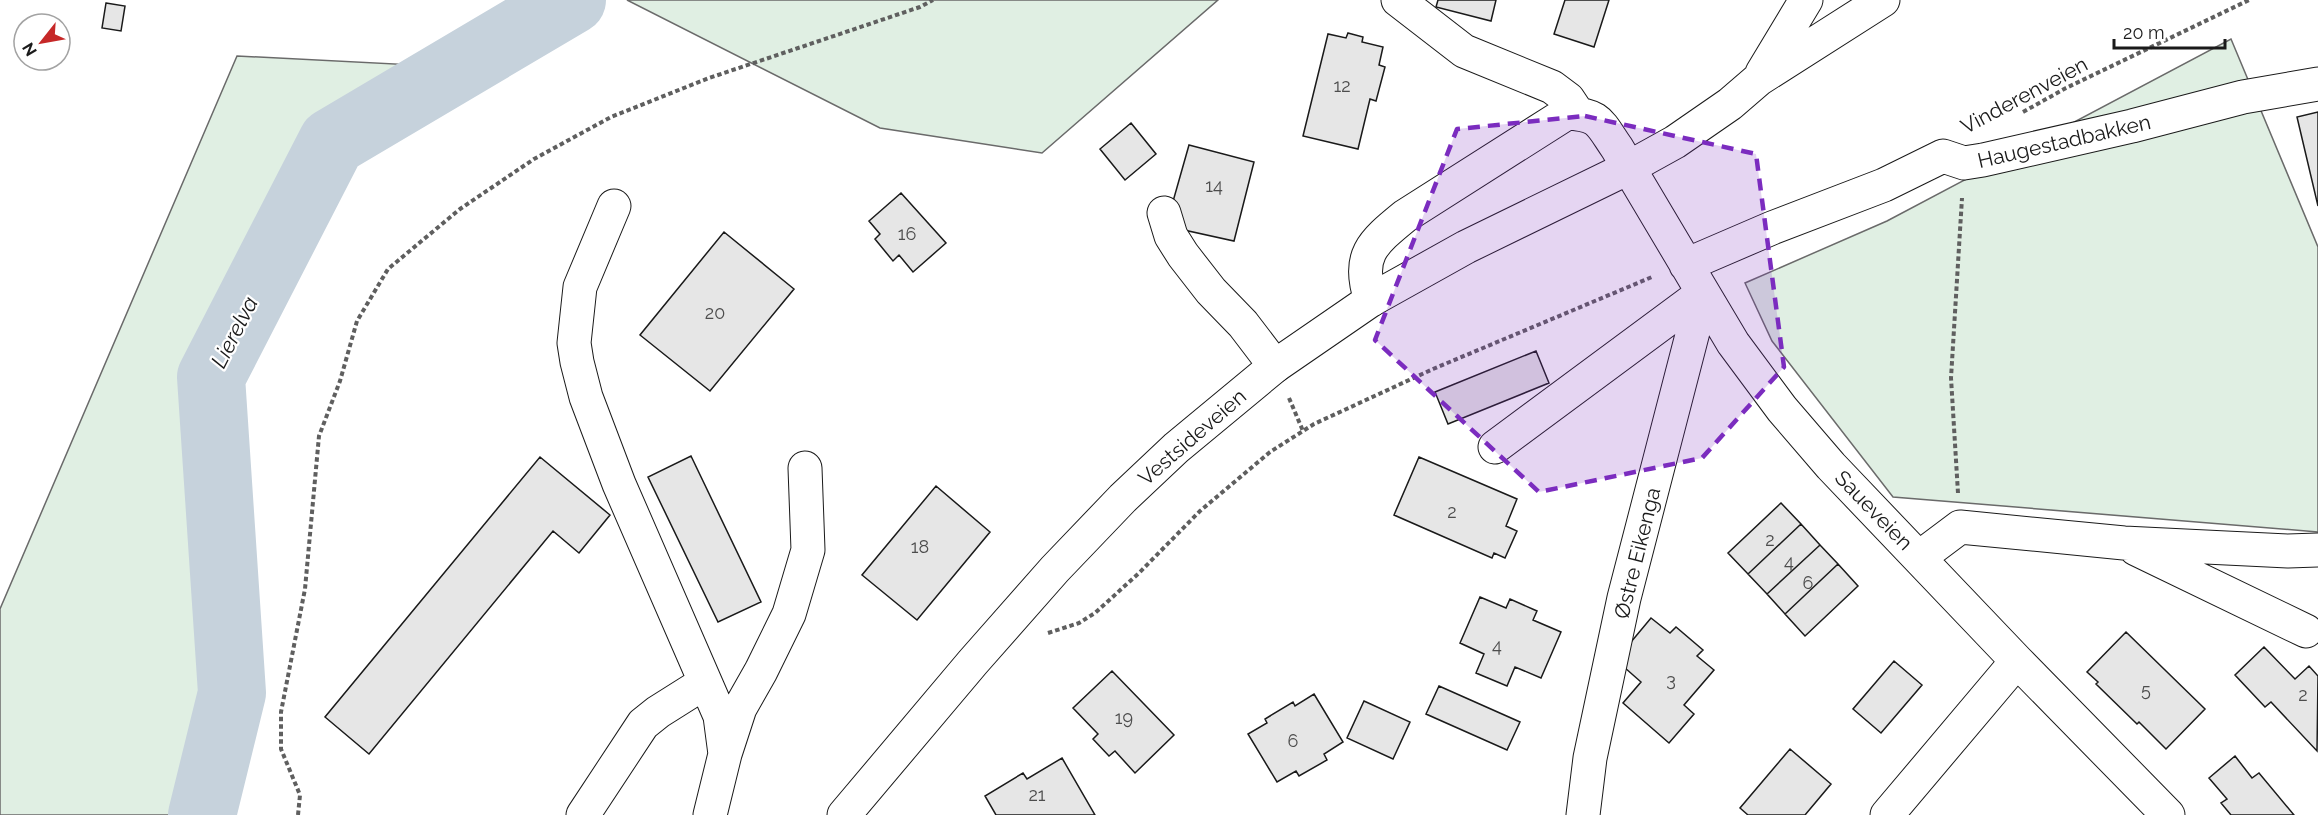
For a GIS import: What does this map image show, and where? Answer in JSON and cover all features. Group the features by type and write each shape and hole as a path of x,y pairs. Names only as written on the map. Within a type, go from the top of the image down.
{"street":[{"path":"1398,0 1464,51 1552,87 1568,99 1578,114"},
{"name":"Vestsideveien","path":"1759,79 1806,0"},
{"name":"Vestsideveien","path":"844,815 980,653 1055,569 1123,498 1176,448 1275,366 1371,300 1466,247 1628,168 1675,142 1730,104 1759,79 1882,0"},
{"name":"Haugestadbakken","path":"1686,265 1772,228 1884,185 1943,156 1964,163 2132,126 2243,97 2318,84"},
{"path":"1371,300 1364,280 1366,258 1381,236 1405,216 1567,113 1597,119 1628,168"},
{"name":"Saueveien","path":"1628,168 1733,343 1782,408 1831,466 2168,815"},
{"path":"614,206 580,287 574,343 577,362 586,397 619,484 720,716 725,754"},
{"path":"1164,213 1171,236 1184,255 1211,291 1243,324 1275,366"},
{"path":"1495,447 1703,293"},
{"name":"Østre Eikenga","path":"1583,815 1590,758 1624,598 1703,293"},
{"path":"710,815 725,754 740,708 762,671 789,614 808,550 805,468"},
{"path":"1920,558 1960,527 2124,543 2288,551 2318,550"},
{"path":"2124,543 2306,631"},
{"path":"1887,815 2017,661"},
{"path":"583,815 643,724 704,683"}],"path":[{"path":"298,815 300,795 281,749 281,712 305,589 319,436 340,381 357,321 388,269 460,209 534,159 611,117 709,78 920,7 933,0"},
{"name":"Vinderenveien","path":"2017,116 2066,88 2199,22 2249,0"},
{"path":"1960,527 1952,378 1964,163"},
{"path":"1044,635 1079,622 1095,613 1139,573 1200,511 1270,452 1314,424 1433,369 1686,265"}],"highlighted area":[{"path":"1585,116 1756,154 1784,367 1702,458 1539,492 1375,340 1457,129"}],"green space":[{"path":"627,0 1218,0 1042,153 880,128"},
{"path":"2231,39 2318,247 2318,532 1893,497 1772,341 1745,283 1887,221"},
{"path":"237,56 454,67 337,133 210,370 236,687 204,815 0,815 0,609"}],"building":[{"path":"1438,0 1496,0 1491,21 1436,7"},
{"path":"1565,0 1609,0 1594,47 1554,34"},
{"path":"106,3 125,6 121,31 102,28"},
{"path":"1348,33 1363,37 1362,42 1383,47 1379,65 1385,67 1376,101 1370,99 1358,149 1303,136 1328,34 1346,38"},
{"path":"2318,112 2318,206 2297,117"},
{"path":"1131,123 1156,154 1125,180 1100,149"},
{"path":"1189,145 1254,162 1234,241 1175,228 1168,219"},
{"path":"901,193 946,243 913,272 899,255 893,261 875,239 880,234 869,221"},
{"path":"724,232 794,289 710,391 640,335"},
{"path":"1536,351 1549,383 1448,424 1435,392"},
{"path":"691,456 761,602 718,622 648,477"},
{"path":"540,457 610,515 579,553 553,531 369,754 325,717"},
{"path":"1419,457 1517,499 1506,526 1517,531 1505,558 1494,553 1492,558 1394,515"},
{"path":"936,486 990,532 917,620 862,575"},
{"path":"1781,503 1801,524 1748,574 1728,553"},
{"path":"1801,524 1820,545 1767,594 1748,574"},
{"path":"1820,545 1838,564 1785,614 1767,594"},
{"path":"1838,564 1858,586 1805,636 1785,614"},
{"path":"1480,597 1506,608 1510,599 1537,611 1533,620 1561,632 1541,678 1515,667 1507,686 1476,673 1484,654 1460,643"},
{"path":"1651,618 1670,633 1676,627 1703,650 1697,656 1714,670 1684,705 1694,714 1669,743 1623,703 1641,682 1616,660"},
{"path":"2126,632 2205,709 2166,749 2139,722 2137,724 2096,684 2098,682 2087,672"},
{"path":"2264,647 2295,679 2309,666 2318,676 2317,751 2271,702 2265,707 2235,675"},
{"path":"1894,661 1922,685 1881,733 1853,709"},
{"path":"1112,671 1174,735 1135,773 1115,751 1109,756 1093,739 1098,734 1073,708"},
{"path":"1439,686 1520,722 1507,750 1426,714"},
{"path":"1314,694 1343,742 1324,754 1327,760 1299,776 1296,771 1277,782 1248,734 1267,723 1265,719 1293,702 1295,706"},
{"path":"1364,701 1410,722 1393,759 1347,738"},
{"path":"1790,749 1831,784 1805,815 1748,815 1740,808"},
{"path":"2235,756 2252,778 2259,773 2294,815 2231,815 2221,803 2227,799 2209,778"},
{"path":"1062,758 1095,815 996,815 985,796 1023,773 1027,779"}],"waterway":[{"name":"Lierelva","path":"202,815 232,693 211,377 332,142 572,0"}]}
